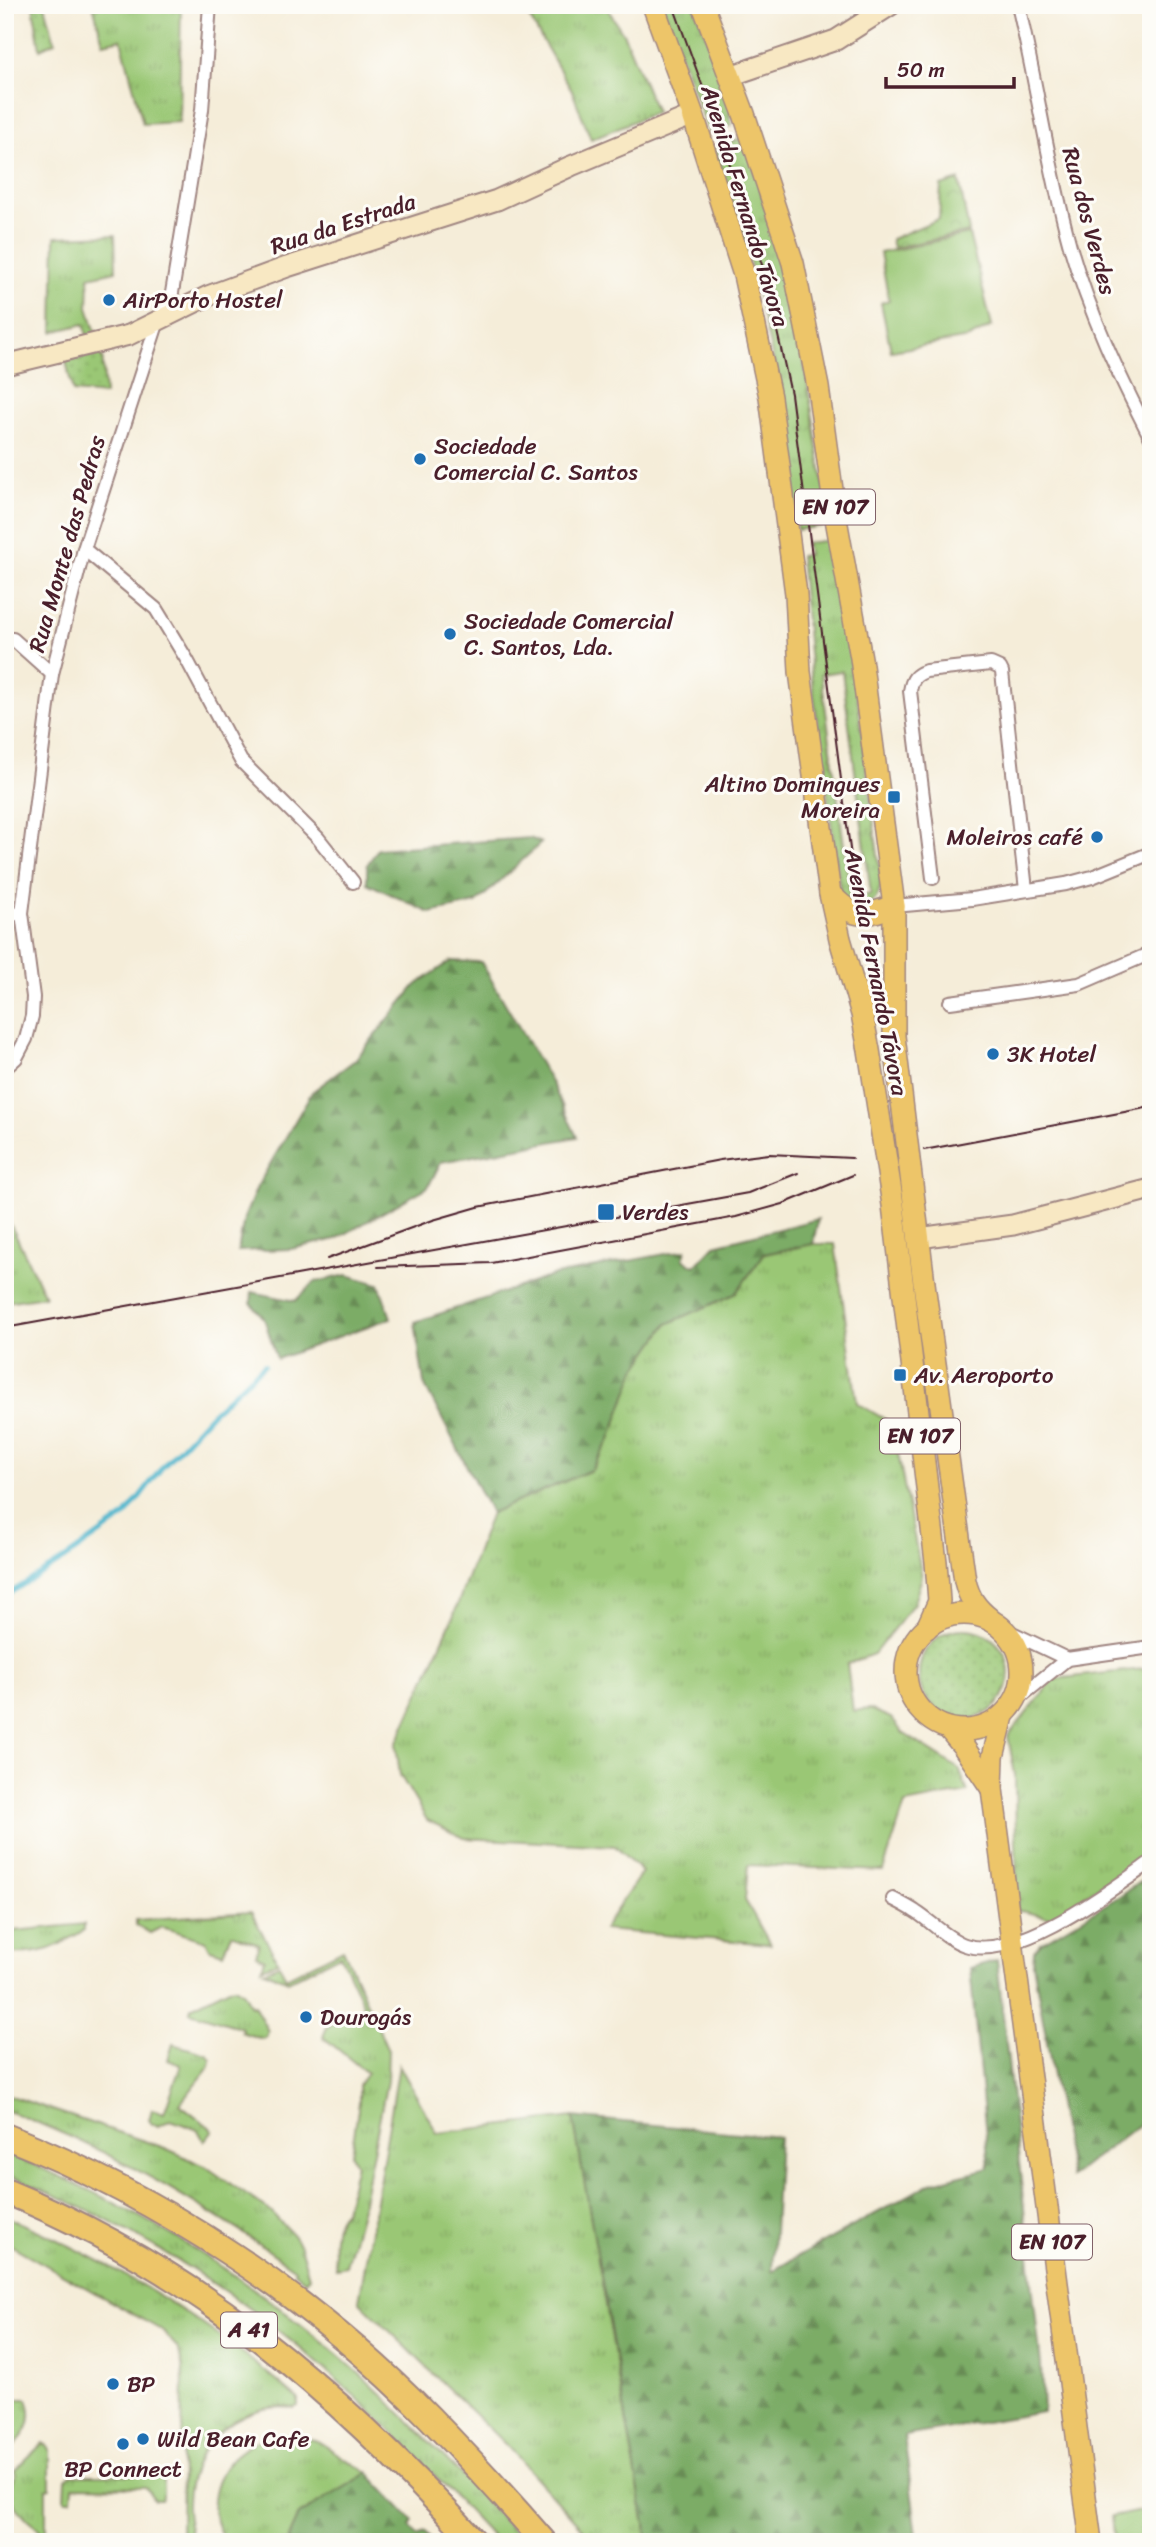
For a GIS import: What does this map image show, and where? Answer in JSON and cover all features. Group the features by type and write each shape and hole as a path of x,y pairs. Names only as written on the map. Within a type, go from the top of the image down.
{"highway":[{"name":"A 41","path":"5,2136 77,2167 152,2205 215,2243 275,2285 355,2349 427,2415 544,2542"},
{"name":"A 41","path":"5,2191 56,2213 127,2250 192,2289 264,2340 354,2418 406,2468 475,2542"}],"main road":[{"name":"Avenida Fernando Távora","path":"653,5 693,115 744,275 770,397 796,594 800,671 830,894 862,1014 897,1242 937,1572 939,1601 927,1628"},
{"name":"Avenida Fernando Távora","path":"703,5 730,76 793,263 807,323 836,519 861,658 894,906 894,1036 965,1581 969,1595 980,1611 998,1624"},
{"path":"830,894 847,911 855,914 876,912 894,906"},
{"path":"897,1242 919,1238"},
{"path":"927,1628 935,1621 953,1614 972,1614 998,1624"},
{"name":"EN 107","path":"998,1624 1017,1646 1022,1664 1021,1683 1009,1708 993,1757 992,1790 1091,2542"},
{"name":"EN 107","path":"927,1628 920,1633 910,1649 906,1668 908,1688 916,1706 930,1719 948,1728 964,1746 992,1790"},
{"path":"948,1728 967,1730 986,1726 1009,1708"}],"street":[{"name":"Rua Monte das Pedras","path":"5,1068 16,1058 26,1039 33,1016 22,913 51,674 84,549 158,321 171,299 202,110 210,5"},
{"path":"730,76 836,40 891,5"},
{"name":"Rua dos Verdes","path":"1018,5 1048,160 1071,247 1093,314 1151,438"},
{"name":"Rua da Estrada","path":"5,365 130,335 208,296 287,267 497,200 693,115"},
{"path":"84,549 156,609 187,660 241,761 318,838 353,882"},
{"path":"5,639 13,639 51,674"},
{"path":"933,878 910,691 912,681 917,674 926,671 991,664 1000,668 1002,673 1026,890"},
{"path":"894,906 959,900 1092,877 1151,853"},
{"path":"5,916 22,913"},
{"path":"950,1002 1079,984 1151,953"},
{"path":"919,1238 1013,1224 1151,1189"},
{"path":"998,1624 1067,1659"},
{"path":"1009,1708 1067,1659 1151,1647"},
{"path":"893,1899 964,1945 983,1949 1013,1942 1050,1927 1113,1889 1151,1862"}],"green space":[{"path":"33,5 45,5 55,42 40,49"},
{"path":"93,5 181,5 179,122 143,124 121,39 103,43"},
{"path":"522,5 605,5 624,35 656,112 591,139 572,91"},
{"path":"662,5 694,5 736,114 729,116 732,125 709,133"},
{"path":"744,137 783,262 802,349 828,512 820,514 822,526 797,530 778,380 751,267 715,148"},
{"path":"959,180 969,232 893,248 891,239 939,219 941,186"},
{"path":"969,234 992,326 969,338 891,351 881,303 889,300 880,253"},
{"path":"115,235 116,271 89,277 88,307 97,337 88,339 84,324 53,332 55,237"},
{"path":"102,353 105,395 73,392 66,361"},
{"path":"830,540 852,656 881,879 875,899 868,905 857,908 841,897 811,674 800,556 808,555 806,543","holes":["842,671 871,894 851,898 821,674"]},
{"path":"530,838 541,843 476,903 430,913 367,883 367,865 378,849"},
{"path":"451,961 481,962 552,1084 577,1137 441,1162 428,1187 336,1239 291,1249 238,1251 244,1218 257,1187 312,1092 355,1060 416,985"},
{"path":"5,1213 45,1296 5,1302"},
{"path":"818,1219 813,1244 764,1254 735,1294 667,1324 636,1369 610,1439 591,1470 491,1513 424,1384 415,1322 555,1275 686,1250 683,1259 695,1266 715,1245"},
{"path":"813,1244 835,1244 857,1403 886,1420 894,1433 922,1577 914,1603 874,1654 847,1664 853,1711 870,1709 891,1718 903,1733 959,1769 968,1792 905,1804 883,1871 748,1865 745,1900 770,1944 603,1930 642,1872 615,1846 464,1838 427,1820 400,1775 396,1745 453,1617 491,1513 592,1470 610,1439 636,1369 667,1324 735,1294 764,1254"},
{"path":"347,1275 379,1284 391,1318 277,1359 264,1318 251,1303 252,1292 295,1301 315,1282"},
{"path":"964,1629 981,1632 996,1642 1006,1657 1009,1674 1006,1691 996,1706 981,1716 964,1719 947,1716 932,1706 922,1691 919,1674 922,1657 932,1642 947,1632"},
{"path":"1151,1668 1151,1853 1050,1918 1017,1910 1015,1775 1008,1736 1054,1679"},
{"path":"1151,1874 1151,2115 1071,2177 1033,1964 1034,1951 1041,1943"},
{"path":"251,1912 278,1962 262,1968 265,1959 256,1955 259,1944 231,1934 223,1953 210,1949 206,1941 162,1927 150,1933 136,1925 136,1920"},
{"path":"84,1924 84,1930 47,1950 5,1953 5,1932"},
{"path":"343,1949 388,2050 387,2081 362,2207 346,2266 336,2268 335,2230 345,2211 356,2164 351,2154 359,2085 367,2073 323,2037 327,2027 364,2006 340,1955 288,1981 264,1971 279,1965 286,1978"},
{"path":"997,1960 1041,2365 1043,2412 904,2436 918,2542 648,2542 573,2117 779,2137 772,2271 933,2182 989,2168 970,1968"},
{"path":"235,1987 244,1993 251,2006 254,2005 268,2031 266,2037 262,2039 241,2032 242,2028 190,2012 191,2007"},
{"path":"173,2044 207,2054 211,2059 210,2066 180,2104 213,2130 204,2141 198,2130 171,2120 158,2126 149,2120 152,2109 164,2113 181,2065 168,2060"},
{"path":"399,2065 437,2133 573,2117 648,2542 594,2542 508,2447 359,2301"},
{"path":"5,2094 165,2148 205,2166 271,2212 293,2235 300,2246 309,2277 305,2281 294,2272 295,2269 261,2245 119,2160 5,2110"},
{"path":"5,2153 96,2194 184,2242 306,2328 391,2403 523,2542 497,2542 385,2425 278,2330 205,2278 127,2231 47,2191 5,2174"},
{"path":"5,2216 83,2253 159,2296 231,2345 298,2399 298,2406 294,2408 268,2408 244,2416 223,2429 206,2446 195,2467 188,2491 188,2516 194,2542 181,2542 183,2367 177,2347 161,2330 5,2242"},
{"path":"12,2399 27,2399 30,2416 22,2437 5,2455 5,2420 10,2412"},
{"path":"280,2435 316,2440 368,2473 299,2515 287,2542 224,2542 213,2505 221,2474 227,2464 245,2448 268,2437"},
{"path":"43,2443 50,2450 46,2532 41,2532 21,2512 12,2499 11,2491 16,2474 14,2471"},
{"path":"368,2473 413,2521 410,2527 418,2536 424,2532 433,2542 287,2542 299,2515"},
{"path":"71,2475 156,2475 163,2479 163,2496 161,2500 154,2500 146,2487 73,2486 72,2500 65,2500 66,2479"},
{"path":"1151,2509 1151,2542 1114,2542 1111,2517"}],"waterway":[{"path":"5,1596 63,1560 125,1516 163,1466 211,1414 264,1365"}],"tram line":[{"path":"673,5 721,137 763,268 791,394 856,895"},
{"path":"924,1150 1151,1107"},
{"path":"327,1259 433,1220 478,1207 720,1160 769,1154 852,1158"},
{"path":"5,1328 748,1193 798,1173"},
{"path":"378,1267 491,1263 736,1217 783,1204 853,1175"}],"place":[{"name":"AirPorto Hostel","path":"109,300"},
{"name":"Sociedade Comercial C. Santos","path":"420,459"},
{"name":"Sociedade Comercial C. Santos, Lda.","path":"450,634"},
{"name":"Altino Domingues Moreira","path":"894,797"},
{"name":"Moleiros café","path":"1097,837"},
{"name":"3K Hotel","path":"993,1054"},
{"name":"Verdes","path":"606,1212"},
{"name":"Av. Aeroporto","path":"900,1375"},
{"name":"Dourogás","path":"306,2017"},
{"name":"BP","path":"113,2384"},
{"name":"Wild Bean Cafe","path":"143,2439"},
{"name":"BP Connect","path":"123,2444"}]}
